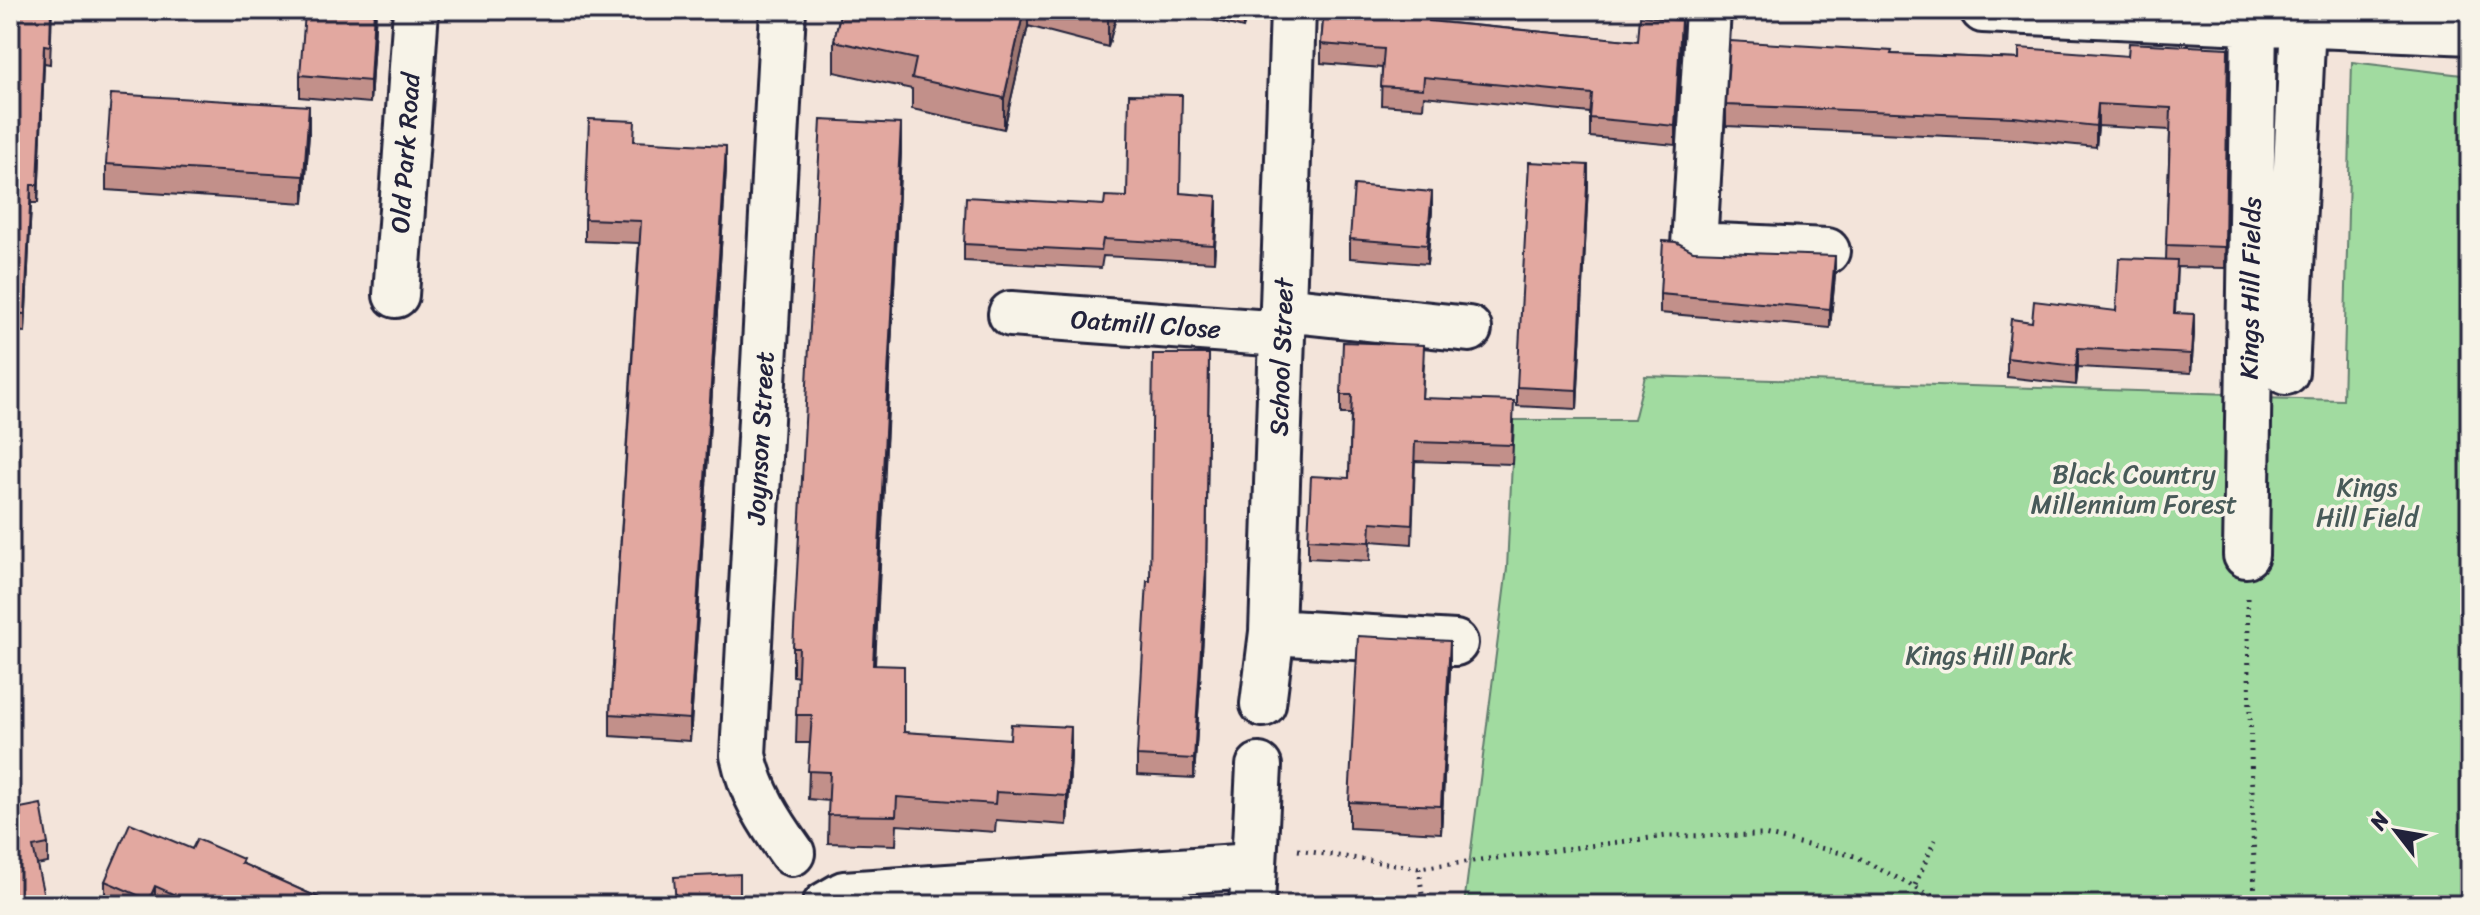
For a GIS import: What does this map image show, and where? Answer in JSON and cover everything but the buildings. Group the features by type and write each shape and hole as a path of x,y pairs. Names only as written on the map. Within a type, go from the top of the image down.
{"street":[{"name":"Old Park Road","path":"396,295 416,10"},
{"name":"Joynson Street","path":"783,10 743,755 748,781 768,819 792,853"},
{"name":"School Street","path":"1263,704 1272,632 1293,10"},
{"path":"1708,10 1694,245 1827,251"},
{"path":"1983,10 2470,32"},
{"name":"Kings Hill Fields","path":"2246,555 2254,22"},
{"path":"2286,372 2303,23"},
{"name":"Oatmill Close","path":"1011,314 1469,329"},
{"path":"1272,632 1455,643"},
{"path":"826,903 844,894 1253,872 1259,766"}],"path":[{"path":"2246,555 2255,905"},
{"path":"1253,872 1419,868 1666,836 1764,835 1855,856 1949,905"},
{"path":"1915,885 1935,840"},
{"path":"1419,868 1423,903 1437,905"}],"green space":[{"name":"Kings Hill Park","path":"2352,62 2470,76 2470,905 1464,905 1507,568 1514,420 1634,420 1645,376 2234,394 2229,569 2266,567 2261,398 2343,400"}],"park label":[{"name":"Black Country Millennium Forest","path":"2134,489"},
{"name":"Kings Hill Field","path":"2367,502"}]}
